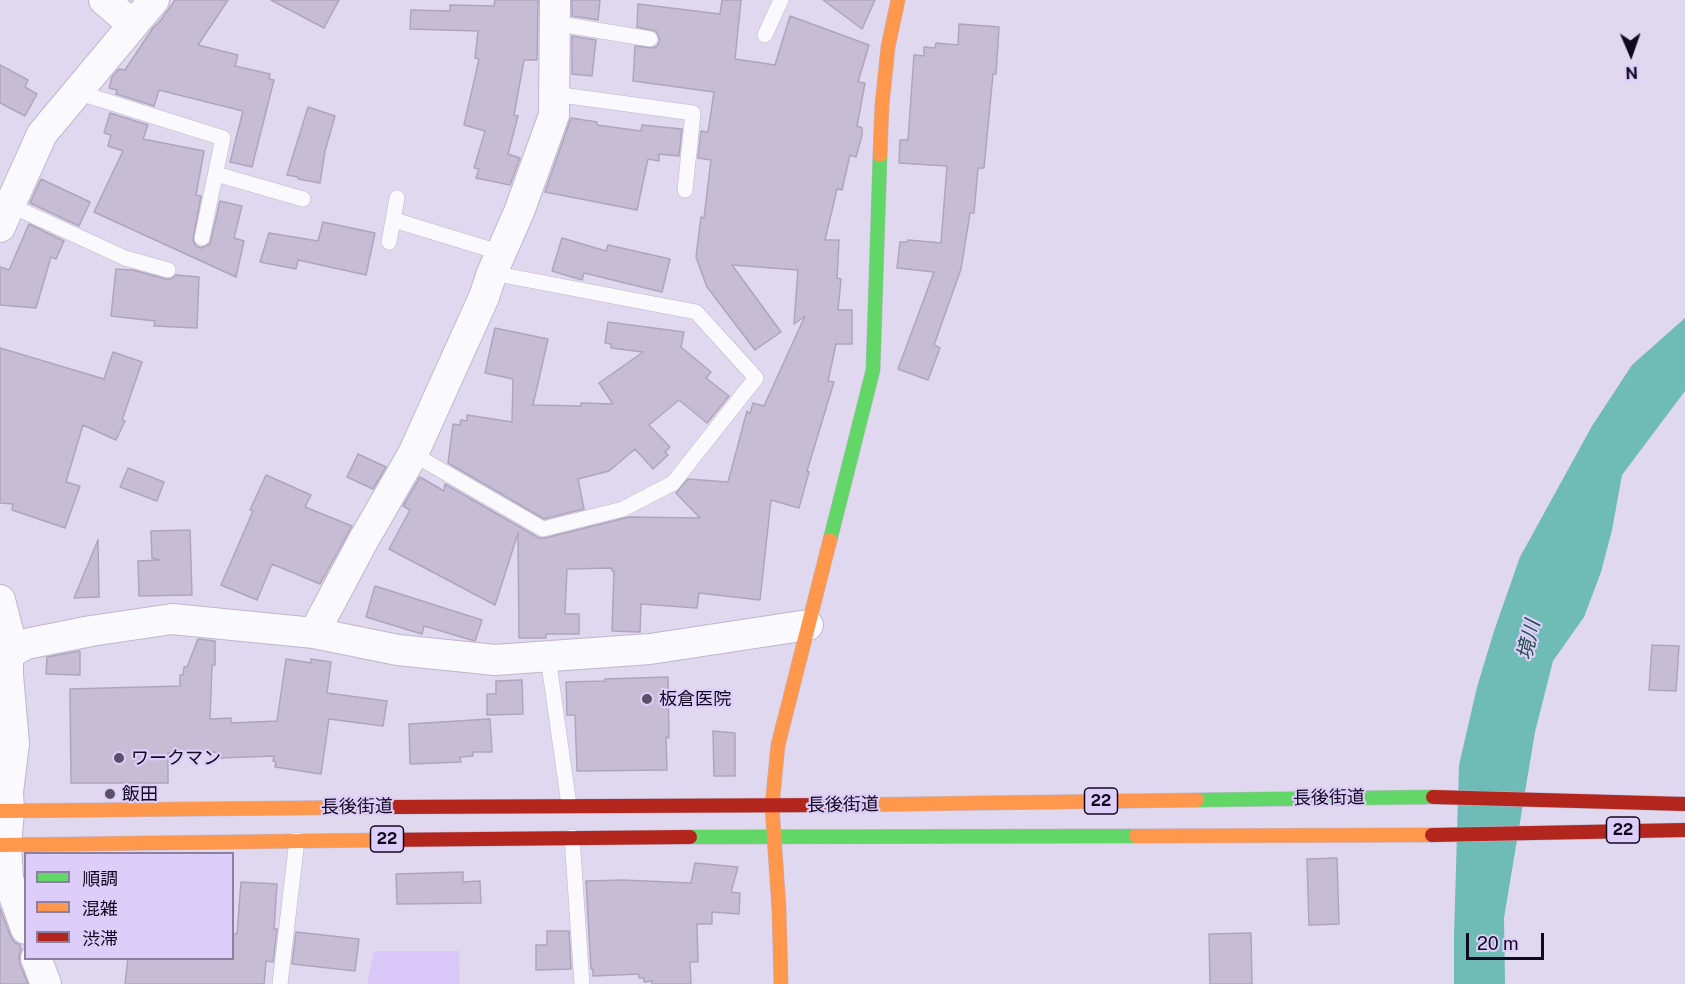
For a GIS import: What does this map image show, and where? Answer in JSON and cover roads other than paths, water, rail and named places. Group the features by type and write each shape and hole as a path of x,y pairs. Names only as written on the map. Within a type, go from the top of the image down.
{"main road":[{"path":"781,984 772,806 778,745 873,370 882,105 888,47 898,0"},
{"name":"長後街道","path":"5,811 569,805 772,806 1429,797 1685,804"},
{"name":"長後街道","path":"3,845 572,837 1432,834 1685,830"}],"street":[{"path":"104,0 133,25"},
{"path":"6,206 42,134 154,0"},
{"path":"314,633 413,454 484,297 519,212 554,115 555,12"},
{"path":"0,600 8,631 4,657 9,675 14,744 3,845 8,879 24,923"},
{"path":"4,657 26,644 91,631 172,620 314,633 398,650 495,660 650,649 808,625"},
{"path":"37,960 46,984"}],"lane":[{"path":"765,35 781,0"},
{"path":"555,12 651,39"},
{"path":"77,92 223,138 202,238"},
{"path":"554,94 693,113 685,190"},
{"path":"216,174 303,199"},
{"path":"389,242 397,198"},
{"path":"6,206 125,258 168,270"},
{"path":"394,220 497,263 696,312 756,378 673,483 623,509 543,530 413,454"},
{"path":"548,657 569,805"},
{"path":"572,837 582,984"},
{"path":"280,984 297,840"}],"water":[{"name":"境川","path":"1685,318 1685,391 1622,475 1612,530 1601,572 1584,617 1553,661 1535,732 1504,918 1505,984 1454,984 1459,765 1477,687 1494,631 1520,557 1592,426 1632,365"}],"place":[{"name":"板倉医院","path":"647,699"},
{"name":"ワークマン","path":"119,758"},
{"name":"飯田","path":"110,794"}]}
